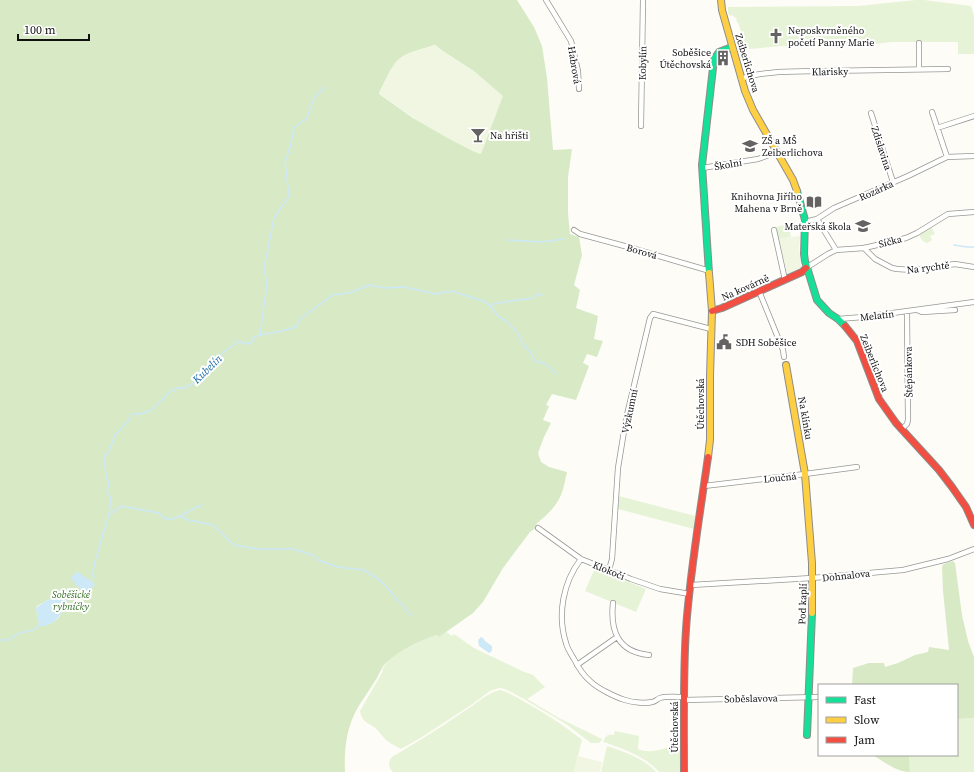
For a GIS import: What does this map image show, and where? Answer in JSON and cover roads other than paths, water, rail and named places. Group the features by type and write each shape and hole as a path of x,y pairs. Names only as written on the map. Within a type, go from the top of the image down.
{"street":[{"name":"Habrová","path":"546,0 571,41 578,71 579,89"},
{"name":"Kobylín","path":"641,126 643,0"},
{"name":"Zeiberlichova","path":"721,0 732,48 753,110 793,180 804,213 804,254 806,268 816,300 829,313 838,319 857,341 879,399 888,414 939,470 966,507 974,525"},
{"path":"919,43 919,69"},
{"name":"Útěchovská","path":"684,772 686,630 690,586 710,440 712,311 702,158 714,59 718,52 732,48"},
{"name":"Klarisky","path":"742,79 755,75 795,72 948,69"},
{"path":"932,112 947,157"},
{"name":"Zdislavina","path":"871,113 893,182"},
{"path":"937,128 974,116"},
{"name":"Školní","path":"702,168 758,158 777,152"},
{"name":"Rozárka","path":"805,222 817,219 834,208 947,157 974,156"},
{"name":"Síčka","path":"806,268 836,250 864,248 906,238 948,214 974,212"},
{"path":"817,219 836,250"},
{"name":"Borová","path":"574,230 580,234 710,271"},
{"path":"774,230 786,280"},
{"name":"Na rychtě","path":"864,248 875,259 897,269 908,270 955,264 974,267"},
{"name":"Na kovárně","path":"712,311 786,280 802,272 806,268"},
{"path":"759,291 784,357"},
{"name":"Melatín","path":"838,319 907,312 974,302"},
{"name":"Melatín","path":"916,310 922,312 955,310"},
{"name":"Štěpánkova","path":"902,429 907,424 908,420 907,312"},
{"name":"Výzkumní","path":"609,570 612,560 618,468 626,418 650,318 653,314 711,329"},
{"name":"Na klínku","path":"786,364 805,474"},
{"name":"Loučná","path":"704,486 857,467"},
{"name":"Pod kaplí","path":"805,474 812,578 807,735"},
{"name":"Klokočí","path":"538,528 581,559 660,589 690,594"},
{"name":"Dohnalova","path":"690,586 903,570 948,559 974,549"},
{"name":"Soběslavova","path":"581,559 574,568 566,586 562,613 562,624 566,644 577,665 590,682 608,693 625,700 639,702 651,702 660,698 684,699 818,696"},
{"path":"613,603 612,613 614,632 617,637 630,650 649,655"},
{"path":"577,665 617,637"}],"water":[{"path":"78,572 95,584 90,591 82,589 71,578"},
{"path":"56,597 61,597 64,602 61,614 54,622 45,626 40,626 36,609 37,607"},
{"path":"481,637 492,646 491,652 489,653 479,646 478,640"}],"waterway":[{"name":"Kubelín","path":"91,583 95,561 109,515 111,499 107,491 109,483 106,476 104,457 109,451 115,435 128,421 132,414 140,414 150,411 171,391 177,388 185,388 194,383 203,369 238,341 246,344 252,342 252,338 260,335 267,284 264,268 274,218 289,196 285,162 290,148 294,128 307,118 314,98 325,87"},
{"path":"507,240 541,242 564,239"},
{"path":"954,245 974,247"},
{"path":"260,335 296,327 301,318 333,295 349,293 369,285 384,288 404,287 436,294 452,291 486,302 498,316 506,321 518,333 522,343 531,353 535,361 547,365 556,374"},
{"path":"491,307 493,304 533,298 537,294 542,295"},
{"path":"182,515 201,505"},
{"path":"109,515 121,506 159,513 165,519 172,519 181,516 188,520 213,525 234,545 258,549 293,549 313,555 318,560 337,567 364,570 381,581 411,615"},
{"name":"Kubelín","path":"64,602 86,591"},
{"name":"Kubelín","path":"0,640 9,640 13,636 34,629 40,624"}],"place":[{"name":"Neposkvrněného početí Panny Marie","path":"776,36"},
{"name":"Soběšice Útěchovská","path":"723,58"},
{"name":"Na hřišti","path":"478,135"},
{"name":"ZŠ a MŠ Zeiberlichova","path":"750,146"},
{"name":"Knihovna Jiřího Mahena v Brně","path":"814,202"},
{"name":"Mateřská škola","path":"863,226"},
{"name":"SDH Soběšice","path":"724,342"}],"park label":[{"name":"Soběšické rybníčky","path":"71,600"}]}
